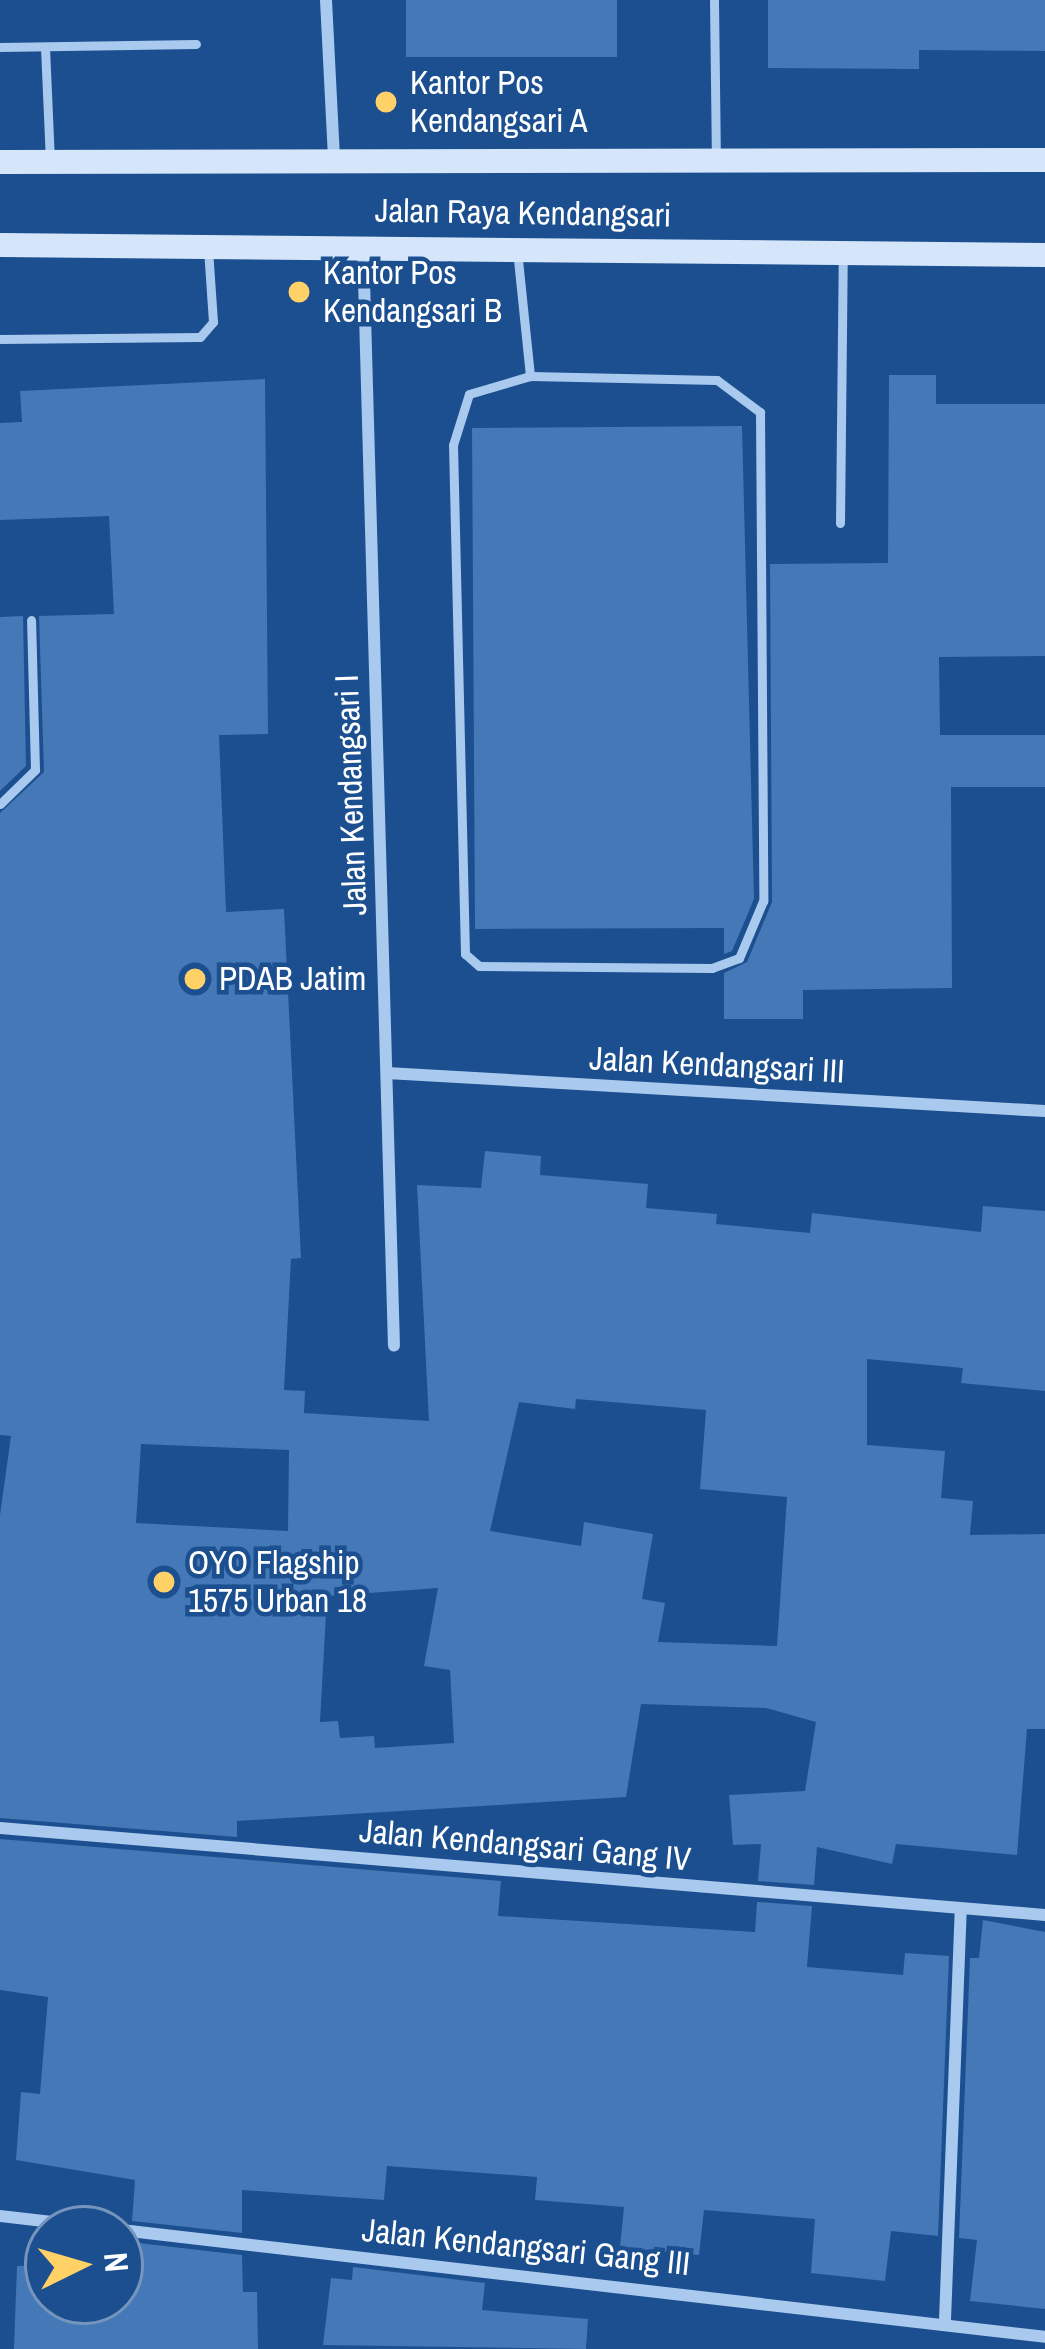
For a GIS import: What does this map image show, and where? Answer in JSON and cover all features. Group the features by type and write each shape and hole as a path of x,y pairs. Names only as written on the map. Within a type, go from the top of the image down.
{"main road":[{"name":"Jalan Raya Kendangsari","path":"0,162 334,156 1045,160"},
{"name":"Jalan Raya Kendangsari","path":"0,245 362,243 1045,254"}],"street":[{"path":"326,0 334,156"},
{"name":"Jalan Kendangsari I","path":"362,243 394,1346"},
{"name":"Jalan Kendangsari III","path":"387,1073 1045,1111"},
{"name":"Jalan Kendangsari Gang IV","path":"0,1828 1045,1915"},
{"path":"945,2320 962,1909"},
{"name":"Jalan Kendangsari Gang III","path":"0,2216 945,2320 1045,2337"}],"lane":[{"path":"714,0 716,158"},
{"path":"0,47 196,44"},
{"path":"45,46 50,161"},
{"path":"0,339 200,338 213,322 208,244"},
{"path":"517,246 530,376"},
{"path":"840,523 844,251"},
{"path":"530,376 717,380 760,412 764,901 740,958 712,968 478,966 465,954 453,445 469,394 530,376"},
{"path":"0,804 35,770 31,620"}],"building":[{"path":"406,0 617,0 617,57 406,57"},
{"path":"768,0 1045,0 1045,51 919,50 919,69 768,68"},
{"path":"889,375 936,375 936,404 1045,404 1045,656 939,657 940,735 1045,735 1045,787 951,787 952,988 803,990 803,1019 724,1019 724,973 747,962 772,902 770,564 888,563"},
{"path":"265,379 268,734 219,735 226,912 284,909 301,1258 291,1259 284,1390 305,1391 304,1413 429,1421 417,1185 481,1188 485,1151 541,1156 540,1175 648,1184 646,1208 717,1214 716,1224 810,1233 812,1213 981,1232 983,1206 1045,1211 1045,1391 961,1383 963,1368 867,1359 867,1445 945,1451 941,1498 973,1501 970,1535 1045,1534 1045,1729 1027,1729 1017,1855 896,1844 892,1864 817,1847 814,1885 758,1881 761,1844 733,1845 729,1795 805,1791 816,1722 766,1708 641,1704 626,1797 237,1821 237,1837 0,1818 0,1515 11,1436 0,1435 0,813 44,772 39,616 114,614 109,516 0,520 0,423 22,422 20,391","holes":["576,1399 706,1410 700,1489 787,1497 777,1646 658,1642 665,1603 642,1599 653,1534 584,1522 581,1546 490,1531 519,1402 575,1409","141,1444 289,1450 288,1531 136,1523","438,1588 424,1666 450,1670 454,1743 375,1748 374,1736 340,1738 338,1721 320,1722 327,1596"]},
{"path":"742,426 754,899 732,951 724,954 724,928 475,929 472,428"},
{"path":"23,616 26,766 0,791 0,617"},
{"path":"0,1839 501,1881 498,1916 755,1932 757,1902 812,1906 807,1967 903,1975 905,1953 949,1956 938,2236 891,2231 885,2281 811,2273 815,2219 704,2210 699,2255 620,2247 624,2207 535,2200 537,2177 387,2166 384,2200 242,2190 242,2233 144,2222 144,2205 133,2205 135,2180 16,2160 21,2092 40,2094 48,1997 0,1990"},
{"path":"983,1920 1045,1932 1045,2309 970,2301 977,2240 959,2238 970,1958 979,1958"},
{"path":"144,2244 242,2255 243,2292 257,2292 258,2349 14,2349 17,2266 24,2266 24,2325 144,2325"},
{"path":"353,2267 485,2283 482,2310 588,2319 586,2349 323,2345 331,2278 352,2280"}],"place":[{"name":"Kantor Pos Kendangsari A","path":"386,102"},
{"name":"Kantor Pos Kendangsari B","path":"299,292"},
{"name":"PDAB Jatim","path":"195,979"},
{"name":"OYO Flagship 1575 Urban 18","path":"164,1582"}]}
